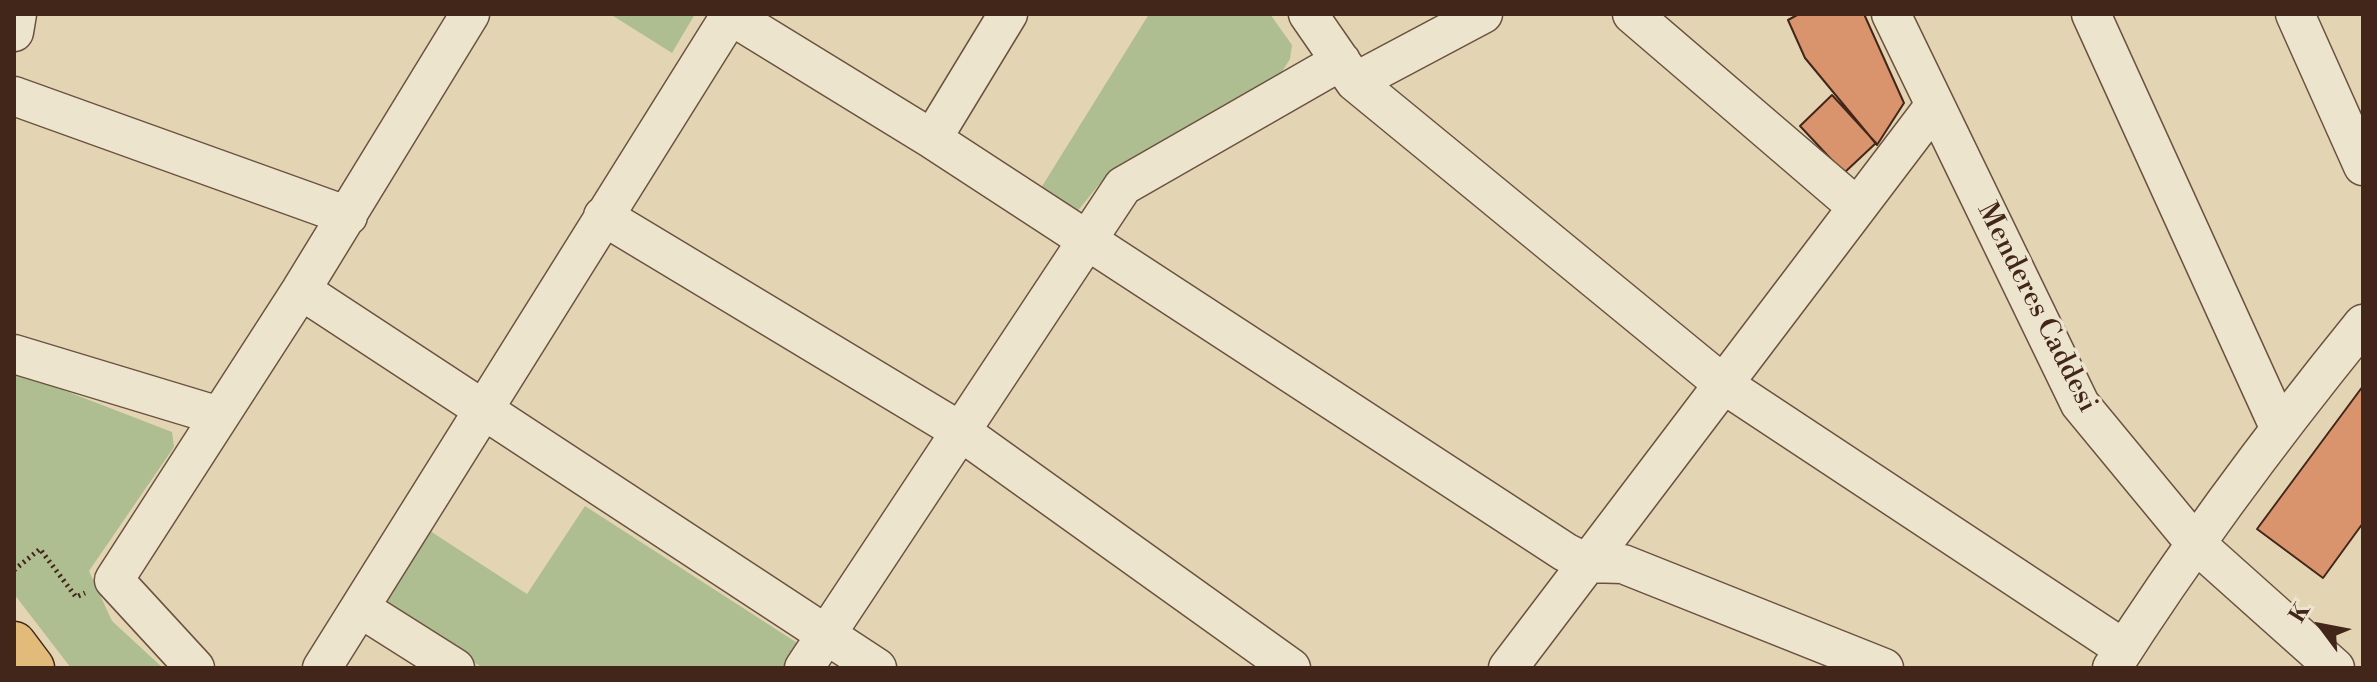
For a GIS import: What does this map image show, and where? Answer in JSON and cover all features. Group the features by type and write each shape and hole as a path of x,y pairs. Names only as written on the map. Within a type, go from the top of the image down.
{"highway":[{"path":"14,644 32,668"}],"street":[{"path":"14,32 17,14"},
{"path":"932,139 1008,14"},
{"path":"1308,14 1348,71 1723,384 2118,658 2194,542 2279,427 2363,324"},
{"path":"804,668 1123,186 1348,71 1483,14"},
{"path":"1632,14 1857,207"},
{"name":"Menderes Caddesi","path":"1891,14 2080,404 2194,542 2335,668"},
{"path":"2091,14 2279,427"},
{"path":"2295,14 2363,166"},
{"path":"195,668 114,580 348,216 466,15"},
{"path":"322,668 730,15 932,139 1087,240 1596,553 1884,668"},
{"path":"14,96 348,216"},
{"path":"1508,668 1935,105"},
{"path":"603,216 960,431 1291,668"},
{"path":"301,290 877,668"},
{"path":"14,354 25,360 219,416"},
{"path":"360,608 455,668"}],"path":[{"path":"14,570 40,549 76,597"}],"green space":[{"path":"610,14 695,14 672,53"},
{"path":"1149,14 1270,14 1292,45 1290,59 1276,81 1110,171 1072,218 1036,196"},
{"path":"14,371 172,432 174,447 89,571 112,621 163,668 71,668 14,594"},
{"path":"585,506 802,646 788,668 483,668 380,602 427,529 527,594"}],"building":[{"path":"1799,14 1864,14 1904,103 1877,145 1805,58 1788,20"},
{"path":"1832,95 1876,143 1844,173 1800,126"},
{"path":"2363,386 2363,523 2323,578 2257,529"}]}
